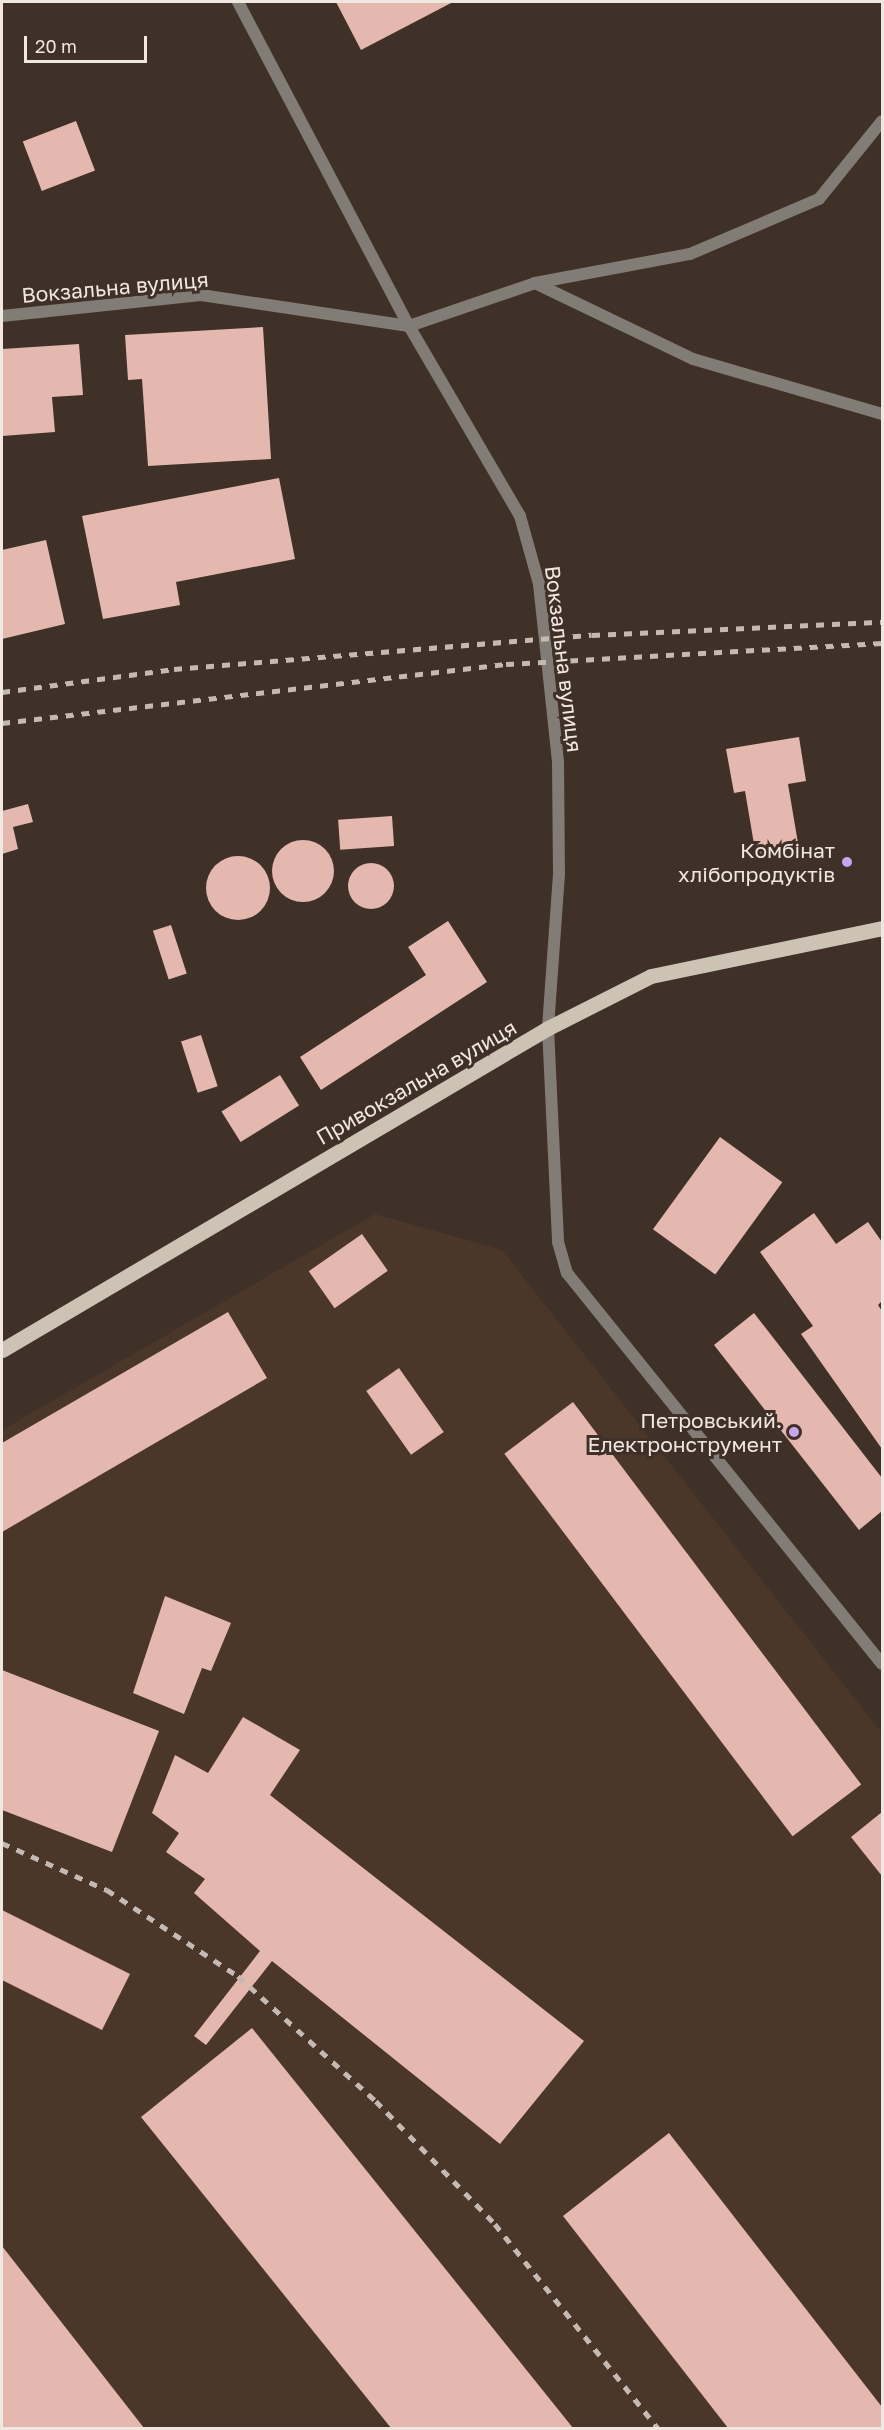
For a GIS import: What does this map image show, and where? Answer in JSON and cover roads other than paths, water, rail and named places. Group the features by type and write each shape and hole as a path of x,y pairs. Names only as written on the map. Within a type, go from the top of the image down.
{"main road":[{"name":"Привокзальна вулиця","path":"2,1350 548,1028 651,976 882,928"}],"street":[{"name":"Вокзальна вулиця","path":"238,2 410,326 520,516 539,584 558,762 559,874 548,1028 558,1242 567,1273 882,1664"},
{"path":"410,326 535,283 690,254 819,199 882,121"},
{"path":"535,283 693,359 882,414"},
{"name":"Вокзальна вулиця","path":"2,315 201,295 410,326"}],"railway":[{"path":"2,692 174,669 592,635 882,622"},
{"path":"2,723 506,664 882,643"},
{"path":"2,1843 107,1890 238,1976 376,2101 495,2224 658,2428"}],"place":[{"name":"Комбінат хлібопродуктів","path":"847,862"},
{"name":"Петровський. Електронструмент","path":"794,1432"}]}
